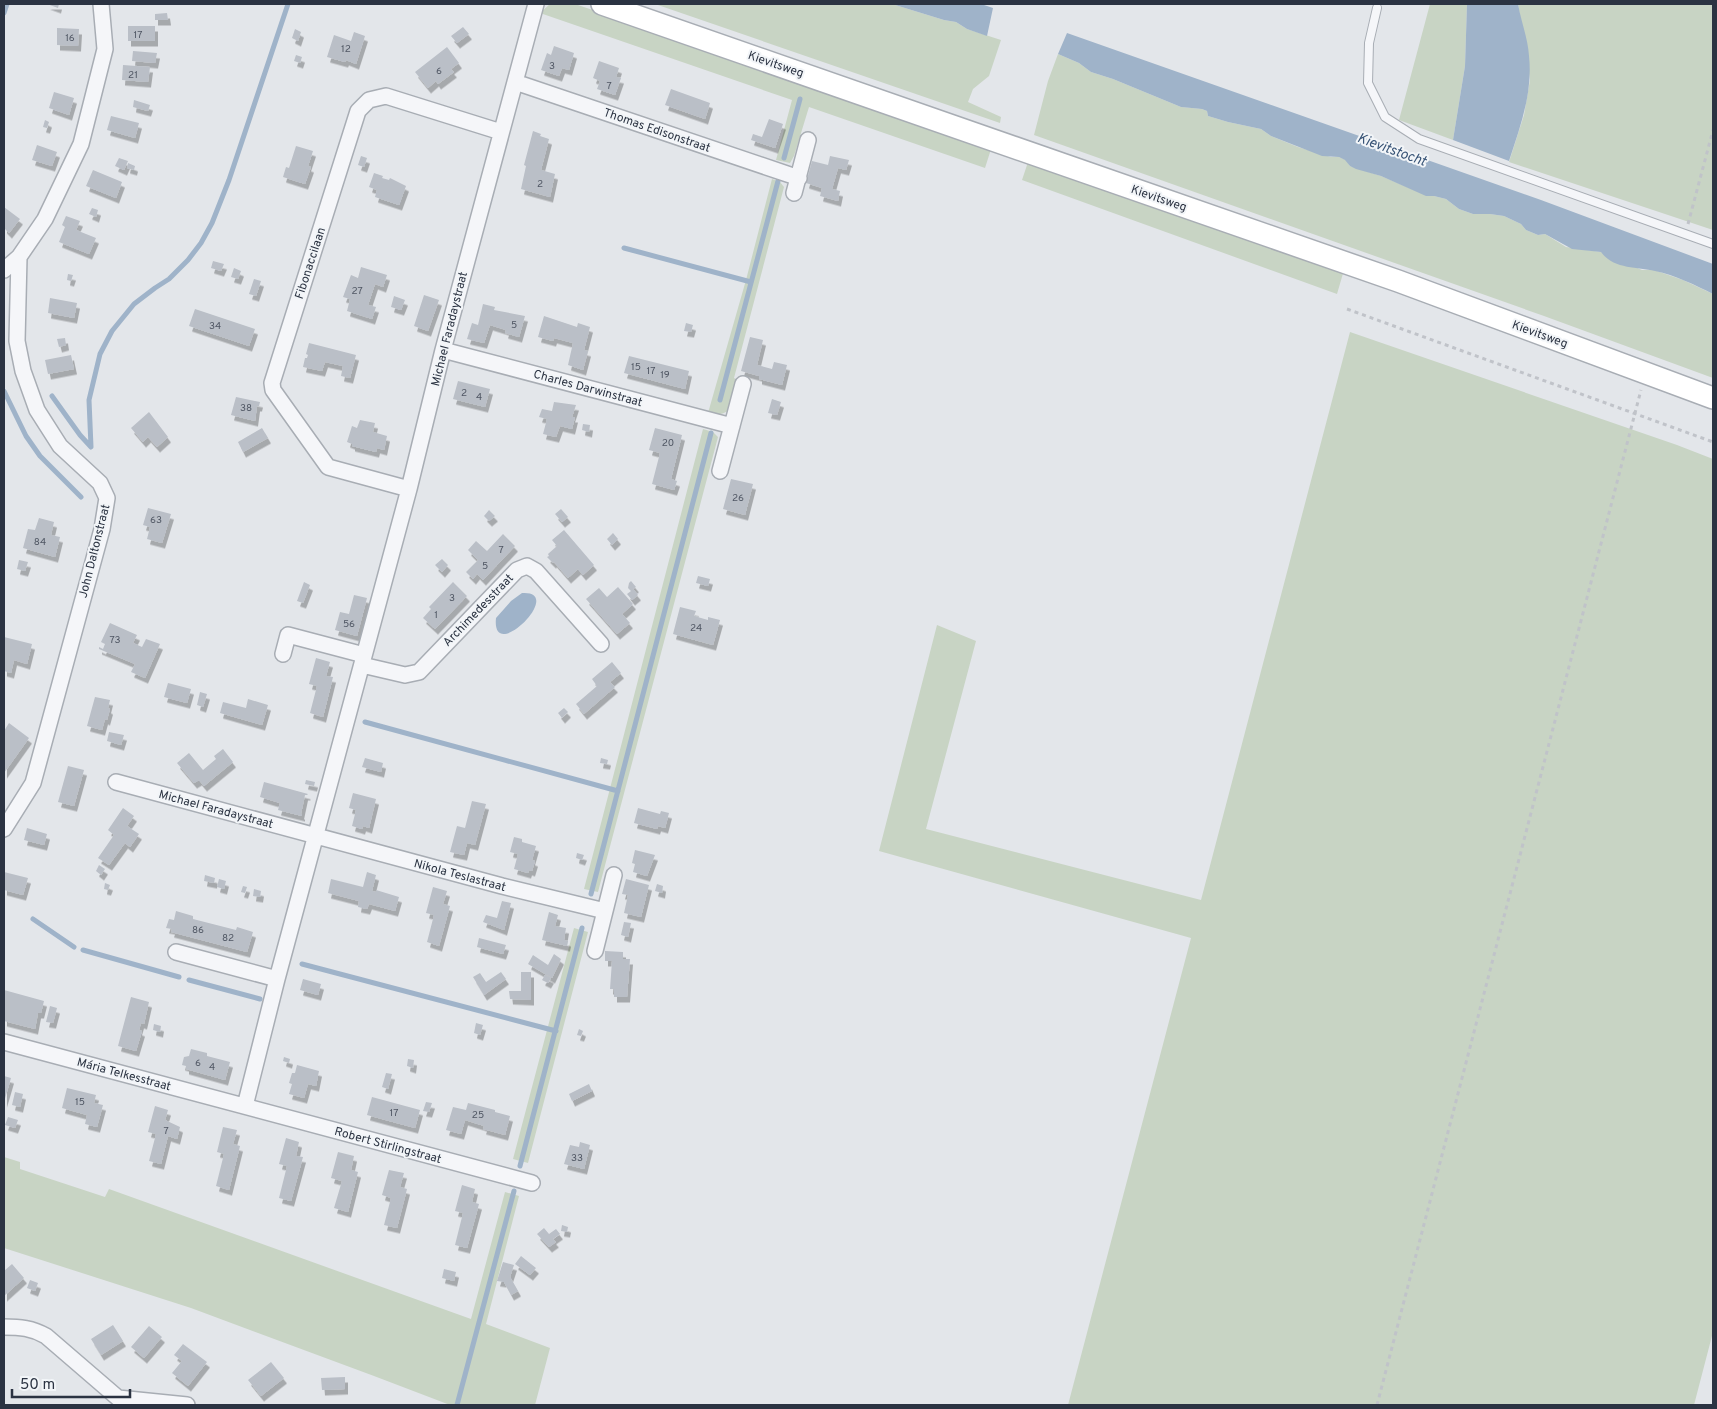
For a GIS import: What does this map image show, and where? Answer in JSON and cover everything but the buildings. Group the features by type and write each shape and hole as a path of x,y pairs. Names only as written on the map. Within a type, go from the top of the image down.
{"street":[{"path":"4,270 19,257 45,219 81,144 105,49 101,4"},
{"name":"Michael Faradaystraat","path":"245,1106 277,979 409,489 443,350 536,4"},
{"name":"Kievitsweg","path":"602,4 1398,281 1713,398"},
{"name":"Thomas Edisonstraat","path":"515,82 799,178"},
{"name":"Fibonaccilaan","path":"409,489 328,467 272,390 272,383 358,111 369,100 386,96 501,132"},
{"path":"794,193 808,140"},
{"name":"John Daltonstraat","path":"4,829 33,783 102,529 107,498 100,483 60,446 37,410 24,371 17,341 19,257"},
{"name":"Charles Darwinstraat","path":"443,350 732,426"},
{"path":"720,471 743,384"},
{"name":"Archimedesstraat","path":"363,660 405,675 418,672 517,570 526,566 536,571 602,644"},
{"path":"283,654 288,635 363,660"},
{"name":"Michael Faradaystraat","path":"116,782 316,836"},
{"name":"Nikola Teslastraat","path":"316,836 502,886 605,911"},
{"path":"595,951 614,875"},
{"path":"176,952 277,979"},
{"name":"Mária Telkesstraat","path":"4,1042 245,1106"},
{"name":"Robert Stirlingstraat","path":"245,1106 532,1183"},
{"path":"4,1327 20,1327 35,1330 46,1336 118,1398 187,1405"}],"lane":[{"path":"1377,8 1369,43 1368,84 1385,117 1418,139 1713,244"}],"path":[{"path":"1685,235 1713,130"},
{"path":"1347,309 1713,442"},
{"path":"1376,1405 1634,412 1646,373"}],"green space":[{"path":"550,4 575,4 992,146 985,168 809,107 794,156 790,163 776,160 792,100 540,13"},
{"path":"655,4 892,4 956,22 967,29 1001,40 989,76 973,89 968,102 1001,117 1000,123"},
{"path":"1430,4 1467,4 1465,66 1453,140 1399,120"},
{"path":"1518,4 1713,4 1713,230 1509,162 1524,115 1530,80"},
{"path":"1058,54 1079,63 1091,72 1181,107 1202,109 1207,111 1208,116 1261,129 1271,136 1298,147 1331,157 1339,157 1346,160 1350,166 1381,176 1426,195 1446,199 1459,209 1473,214 1504,216 1521,224 1526,230 1538,235 1545,234 1566,247 1601,252 1642,270 1654,270 1683,280 1713,294 1713,378 1034,135 1048,81"},
{"path":"1029,159 1344,270 1337,294 1022,180"},
{"path":"772,179 780,182 784,187 734,378 737,380 733,401 728,411 717,414 708,413 746,280"},
{"path":"1350,332 1713,459 1713,1332 1694,1405 1068,1405 1191,938 879,851 937,625 976,641 926,829 1201,900"},
{"path":"703,429 713,432 718,437 598,892 584,889"},
{"path":"574,928 588,932 528,1163 513,1159"},
{"path":"4,1157 20,1162 20,1169 105,1197 109,1189 471,1319 505,1192 519,1196 486,1324 550,1348 535,1405 450,1405 191,1308 4,1248"}],"water":[{"path":"892,4 981,4 993,8 987,36 967,29 956,22"},
{"path":"1467,4 1518,4 1526,37 1530,70 1525,110 1509,161 1453,140 1465,66"},
{"name":"Kievitstocht","path":"1067,33 1541,200 1713,264 1713,294 1670,275 1612,262 1601,252 1572,249 1545,234 1538,235 1526,230 1521,224 1504,216 1473,214 1459,209 1446,199 1426,196 1381,176 1356,169 1339,157 1322,156 1271,136 1261,129 1208,116 1207,111 1202,109 1181,107 1091,72 1079,63 1058,54"},
{"path":"522,593 534,595 536,602 532,612 514,630 504,634 498,631 496,618 511,601"}],"waterway":[{"path":"4,13 7,4"},
{"path":"52,396 91,447 89,400 100,354 112,331 134,304 169,279 188,260 201,243 212,223 229,180 288,4"},
{"path":"784,158 800,99"},
{"path":"720,400 778,181"},
{"path":"624,248 751,282"},
{"path":"4,391 26,436 40,456 81,497"},
{"path":"591,894 711,433"},
{"path":"365,722 618,791"},
{"path":"33,919 74,947"},
{"path":"520,1166 582,928"},
{"path":"83,950 179,977"},
{"path":"302,964 556,1031"},
{"path":"189,980 260,999"},
{"path":"457,1405 514,1191"}]}
